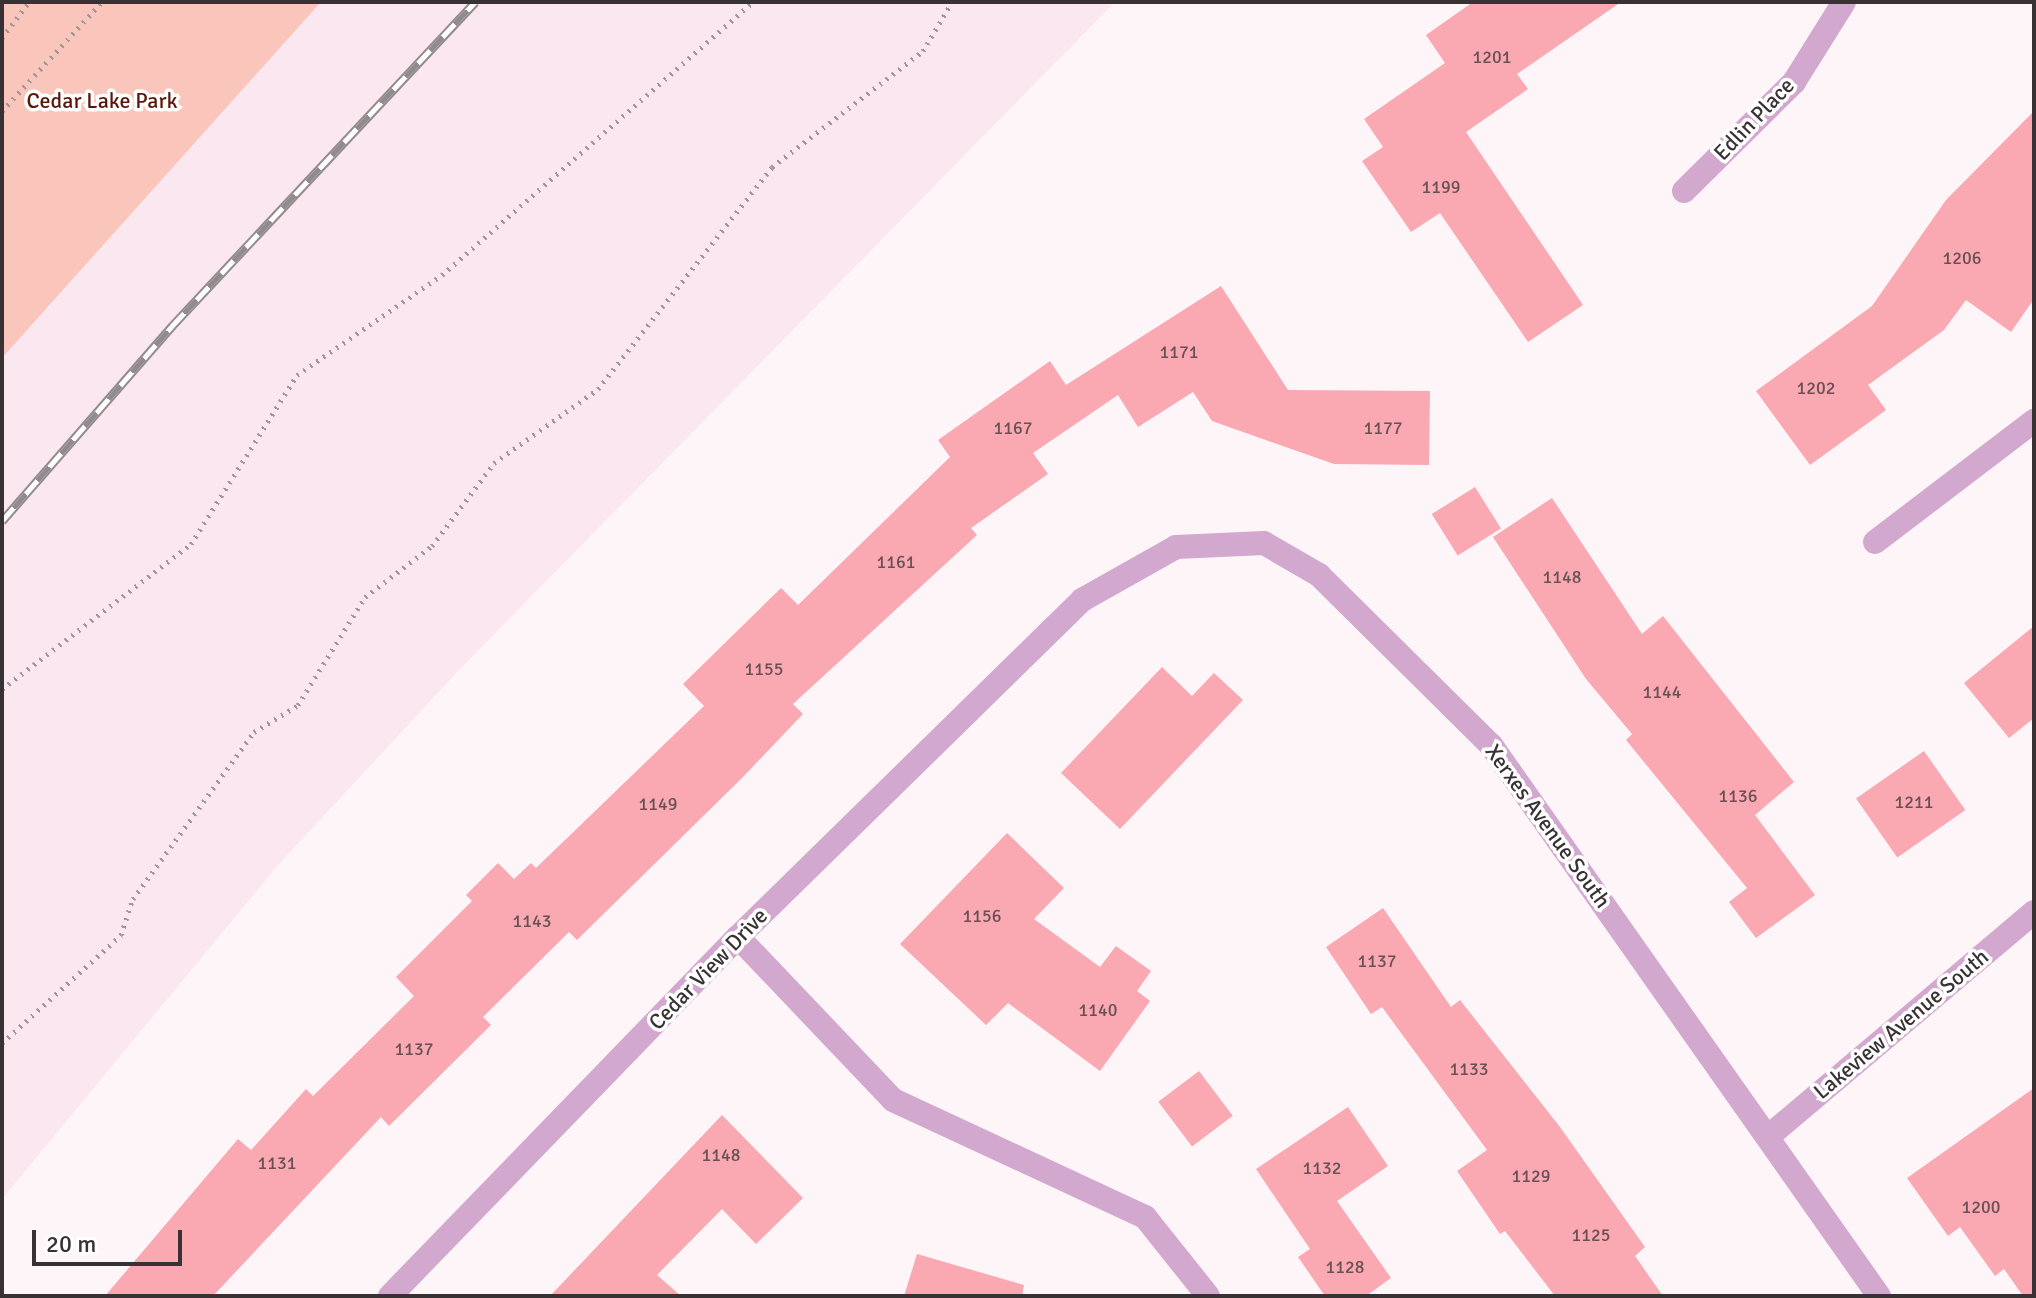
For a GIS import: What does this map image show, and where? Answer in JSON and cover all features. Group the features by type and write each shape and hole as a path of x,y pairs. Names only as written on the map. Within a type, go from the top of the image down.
{"street":[{"name":"Edlin Place","path":"1684,191 1794,82 1844,2"},
{"path":"1875,542 2034,421"},
{"name":"Xerxes Avenue South","path":"1031,647 1112,578 1176,547 1264,543 1319,575 1491,745 1879,1296"},
{"name":"Cedar View Drive","path":"390,1296 738,937 1031,647"},
{"name":"Lakeview Avenue South","path":"1769,1136 2034,912"},
{"path":"738,937 893,1100 1145,1217 1208,1296"}],"path":[{"path":"2,38 29,2"},
{"path":"2,111 102,2"},
{"path":"2,689 191,544 297,375 442,275 753,2"},
{"path":"2,1043 121,935 133,899 254,732 298,705 365,597 432,546 494,463 598,389 772,167 923,51 952,2"}],"shaded area":[{"path":"321,2 1115,2 460,669 279,864 2,1199 2,358"}],"green space":[{"name":"Cedar Lake Park","path":"2,2 321,2 2,358"}],"building":[{"path":"1473,2 1621,2 1517,74 1528,89 1466,132 1583,305 1528,342 1440,213 1411,232 1362,161 1383,147 1364,119 1445,63 1426,35"},
{"path":"2034,111 2034,299 2011,332 1966,300 1944,330 1868,385 1886,410 1810,465 1756,391 1872,306 1946,200"},
{"path":"1221,286 1288,390 1430,391 1429,465 1334,464 1212,421 1193,392 1138,427 1118,395 1033,453 1048,474 971,528 977,535 793,704 803,714 742,778 577,940 569,932 483,1017 491,1025 389,1126 381,1117 213,1296 105,1296 238,1139 251,1150 306,1089 313,1096 414,996 396,977 472,901 466,895 498,863 514,879 531,863 536,868 704,706 683,684 781,588 798,605 950,457 938,440 1050,361 1066,385"},
{"path":"1475,487 1501,529 1458,556 1432,514"},
{"path":"1552,498 1642,634 1663,616 1794,782 1755,815 1815,895 1756,938 1729,902 1747,888 1626,740 1632,734 1586,679 1493,537"},
{"path":"2034,626 2034,718 2009,738 1964,683"},
{"path":"1162,667 1192,696 1214,673 1243,700 1120,829 1061,773"},
{"path":"1924,751 1965,810 1897,858 1856,799"},
{"path":"1007,833 1064,888 1034,919 1100,967 1116,946 1151,971 1137,991 1150,1001 1100,1071 1008,1003 986,1025 900,944"},
{"path":"1383,908 1451,1007 1460,1000 1560,1127 1645,1247 1635,1256 1663,1296 1555,1296 1505,1231 1500,1234 1457,1171 1487,1150 1382,1007 1371,1014 1326,947"},
{"path":"1199,1071 1233,1116 1192,1146 1158,1102"},
{"path":"2034,1088 2034,1296 2023,1296 2004,1269 1995,1276 1960,1227 1948,1236 1907,1178"},
{"path":"1348,1107 1388,1166 1337,1201 1391,1278 1366,1296 1325,1296 1298,1257 1310,1249 1256,1169"},
{"path":"722,1115 803,1198 756,1244 722,1209 657,1275 681,1296 550,1296"},
{"path":"917,1254 1024,1285 1022,1296 904,1296"}],"railway":[{"path":"2,521 172,326 475,2"}]}
